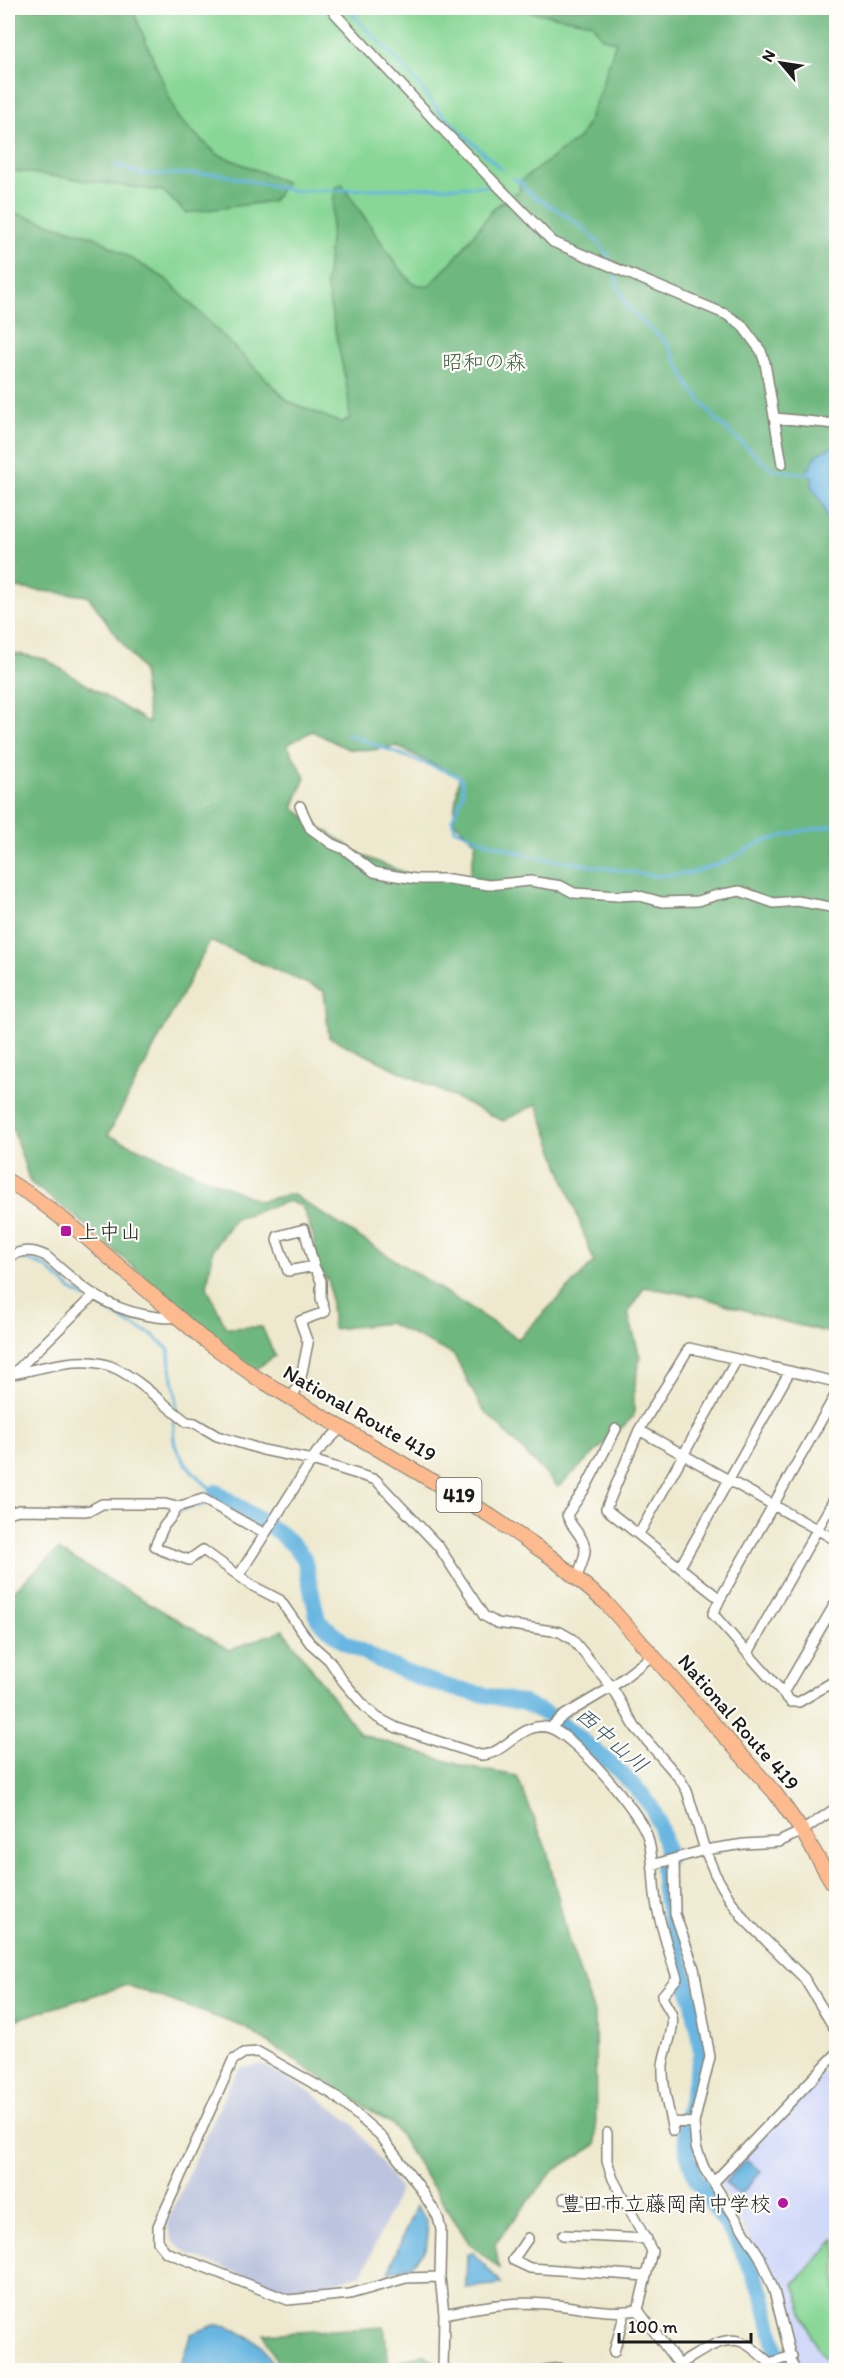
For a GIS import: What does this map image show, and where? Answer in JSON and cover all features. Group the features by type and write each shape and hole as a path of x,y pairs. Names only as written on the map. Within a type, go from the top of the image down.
{"highway":[{"name":"National Route 419","path":"8,1181 34,1197 82,1234 177,1317 257,1378 480,1509 551,1557 606,1603 774,1793 802,1832 837,1889"}],"street":[{"path":"330,8 446,133 553,242 725,314 741,324 753,338 763,357 782,464"},
{"path":"775,418 837,424"},
{"path":"300,806 310,828 332,844 344,849 374,872 416,879 449,879 489,885 530,881 561,886 574,892 617,896 636,895 662,902 698,901 717,894 740,891 774,903 797,901 837,908"},
{"path":"292,1398 300,1382 308,1343 300,1321 325,1312 321,1298 321,1281 314,1266 304,1229 278,1236 277,1240 288,1271 314,1266"},
{"path":"8,1257 22,1250 46,1256 93,1296 113,1306 166,1319 177,1317"},
{"path":"10,1374 93,1296"},
{"path":"720,1599 606,1509 639,1431 689,1348 837,1382"},
{"path":"639,1534 737,1359"},
{"path":"10,1374 80,1362 110,1366 187,1422 195,1423 217,1436 262,1450 312,1460 376,1480 439,1547 484,1616 497,1623 560,1632 572,1639 612,1687 635,1727 680,1779 687,1791 705,1850 720,1884 739,1912 760,1936 804,1978 837,2031"},
{"path":"680,1567 790,1371"},
{"path":"837,1394 713,1614 791,1702 799,1702 837,1680"},
{"path":"238,1575 317,1452 342,1427"},
{"path":"576,1579 585,1544 569,1523 567,1515 586,1486 616,1429"},
{"path":"639,1431 837,1540"},
{"path":"748,1653 837,1496"},
{"path":"8,1513 19,1510 91,1510 102,1504 165,1504 177,1507 203,1499 266,1533"},
{"path":"177,1507 164,1526 155,1546 189,1560 203,1550 238,1575 280,1600 310,1643 329,1660 343,1681 366,1708 378,1718 397,1728 480,1755 488,1755 524,1731 538,1727 552,1727 578,1746 627,1804 643,1826 647,1836 656,1906 677,1978 662,1996 673,2025 665,2049 663,2068 665,2094 673,2125 692,2123"},
{"path":"783,1693 837,1602"},
{"path":"552,1727 563,1716 612,1687 653,1655"},
{"path":"652,1865 705,1850 779,1842 802,1832 837,1808"},
{"path":"672,1860 675,1914 694,1968 710,2056 692,2123 696,2147 704,2168 760,2257 774,2291 794,2370"},
{"path":"440,2277 406,2278 350,2294 288,2300 192,2263 161,2248 156,2236 158,2226 227,2072 238,2056 258,2052 334,2095 380,2135 418,2185 438,2217 441,2230 443,2370"},
{"path":"714,2182 837,2054"},
{"path":"606,2133 607,2161 652,2251 638,2310"},
{"path":"564,2198 626,2203"},
{"path":"563,2235 647,2239"},
{"path":"528,2238 513,2260 530,2268 646,2276"},
{"path":"444,2314 487,2305 536,2304 625,2312 638,2310"},
{"path":"638,2310 682,2367 718,2343 732,2340 744,2342 770,2363 790,2357"},
{"path":"614,2352 625,2312"},
{"path":"544,2370 560,2368 563,2370"}],"shaded area":[{"name":"豊田市立藤岡南中学校","path":"836,2057 836,2370 799,2370 777,2288 718,2182"},
{"path":"262,2064 314,2094 354,2125 400,2189 362,2274 317,2287 288,2292 190,2255 172,2240 167,2223 230,2083 240,2068"}],"green space":[{"name":"昭和の森","path":"8,8 836,8 482,899 494,784 153,591 8,547"},
{"path":"8,8 132,8 178,118 217,154 286,182 273,201 186,213 163,191 8,170"},
{"name":"昭和の森","path":"510,8 836,8 836,1334 777,1320 702,1297 644,1287 628,1314 640,1357 634,1391 634,1416 558,1487 481,1407 454,1355 389,1323 333,1329 329,1281 319,1271 313,1235 302,1206 289,1201 234,1219 213,1249 207,1287 226,1328 262,1327 275,1356 253,1371 76,1217 30,1182 8,1114 8,652 45,659 149,723 142,670 88,596 8,587 8,211 95,237 166,279 288,401 341,423 350,418 348,393 326,285 335,188 342,184 396,264 413,284 429,286 457,256 495,207 520,190 519,182 579,138 599,93 616,42 601,37 592,23","holes":["312,731 348,749 372,750 396,746 459,777 453,821 476,842 469,879 413,876 363,856 293,808 305,777 287,745","210,941 324,991 329,1037 503,1121 537,1104 594,1262 518,1339 292,1194 259,1201 108,1135"]},
{"path":"58,1550 229,1650 283,1630 360,1734 466,1767 517,1776 547,1851 568,1939 595,2016 596,2145 553,2171 495,2243 499,2268 469,2243 393,2125 244,2027 127,1985 8,2022 8,1596"},
{"path":"836,2239 836,2370 814,2341 794,2284"},
{"path":"384,2327 389,2365 422,2354 436,2362 435,2370 281,2370 264,2334"}],"water":[{"path":"836,447 836,549 821,502 811,486 813,479 807,472 817,454"},
{"path":"746,2159 761,2172 739,2196 725,2182"},
{"path":"416,2206 425,2218 428,2233 426,2249 411,2266 388,2272"},
{"path":"472,2252 502,2284 466,2288 467,2254"},
{"path":"215,2325 229,2326 262,2345 276,2370 179,2370 191,2334"}],"waterway":[{"path":"347,8 411,75 438,110 502,170"},
{"path":"114,165 140,174 219,174 294,191 489,186"},
{"path":"513,179 520,181 531,194 580,226 603,248 612,263"},
{"path":"614,269 618,287 630,311 667,343 690,387 718,422 773,470 810,474"},
{"path":"346,734 459,776 463,792 452,819 455,829 530,856 655,876 691,873 727,861 761,842 801,831 836,825"},
{"path":"16,1256 46,1267 71,1290 86,1298"},
{"path":"92,1301 153,1335 169,1350 177,1402 176,1410"},
{"path":"175,1416 173,1434 175,1445 192,1471 216,1492 210,1500"},
{"name":"西中山川","path":"216,1492 281,1534 293,1545 304,1558 318,1620 344,1642 417,1677 455,1689 524,1703 554,1718 612,1764 641,1793 652,1808 668,1855 662,1868 664,1889 674,1939 693,2004 701,2052 685,2124 687,2153 696,2179 739,2244 763,2295 781,2370"},
{"path":"180,1510 205,1504"},
{"path":"72,1515 91,1516 105,1508"},
{"path":"8,1520 59,1515"}],"place":[{"name":"上中山","path":"66,1231"},
{"name":"豊田市立藤岡南中学校","path":"783,2203"}]}
